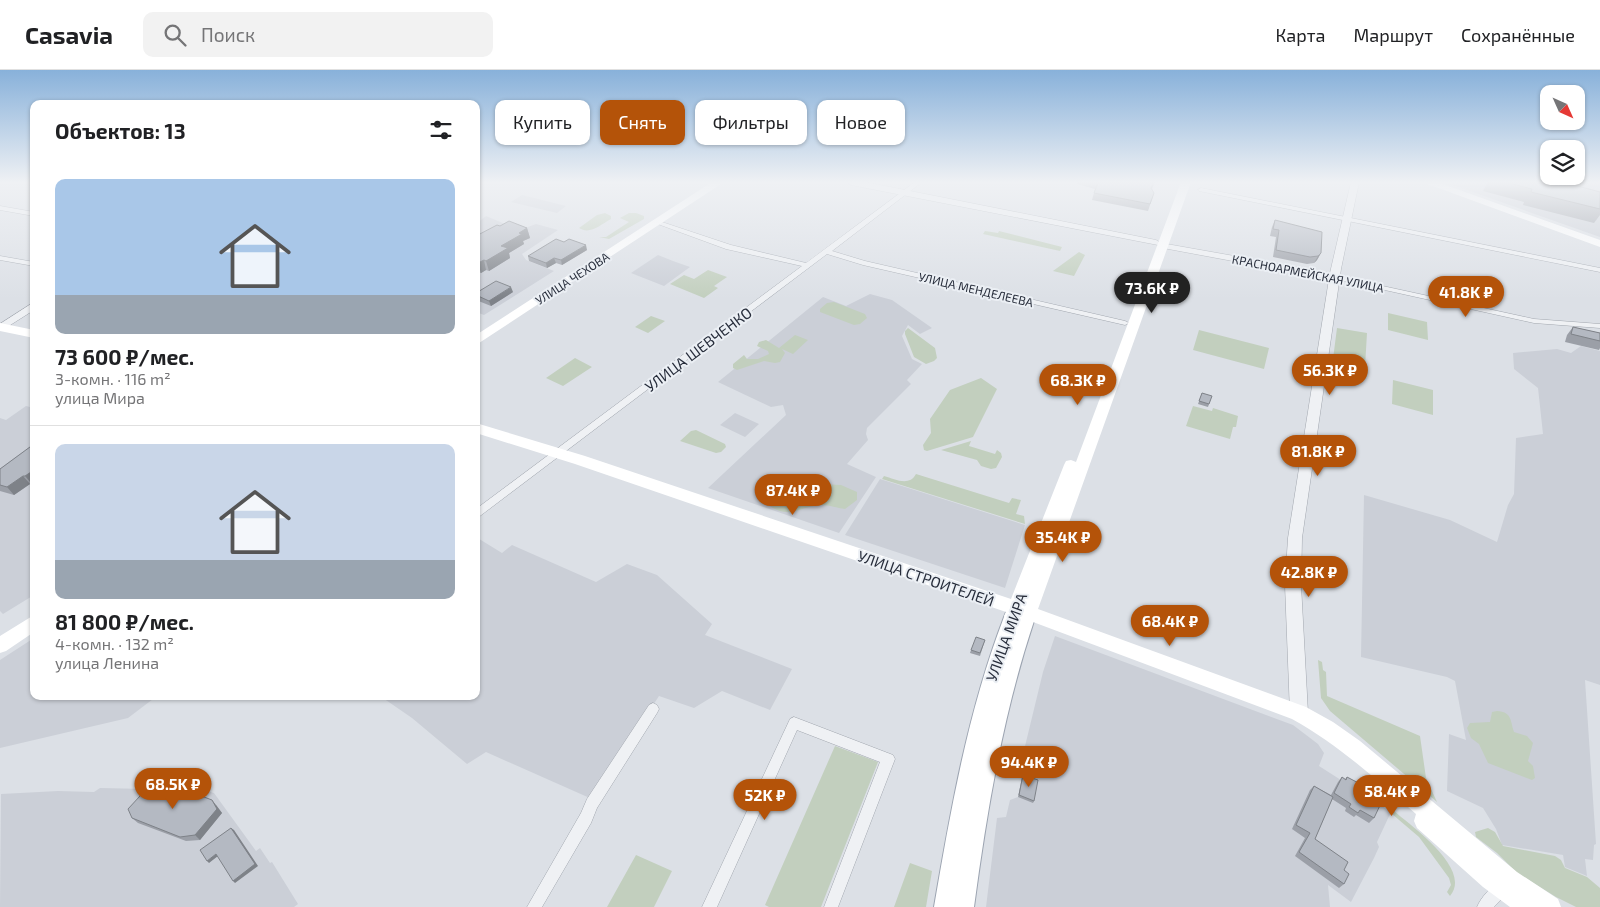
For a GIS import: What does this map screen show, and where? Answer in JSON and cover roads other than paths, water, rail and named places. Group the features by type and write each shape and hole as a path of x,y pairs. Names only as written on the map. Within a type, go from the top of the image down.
{"main road":[{"name":"УЛИЦА ЧЕХОВА","path":"480,331 654,221"},
{"name":"УЛИЦА ЧЕХОВА","path":"480,338 654,221"},
{"name":"УЛИЦА МИРА","path":"946,907 968,777 980,720 996,662 1020,615 1168,221"},
{"path":"1540,221 1600,242"},
{"path":"1543,221 1600,242"},
{"path":"0,327 30,333"},
{"name":"УЛИЦА СТРОИТЕЛЕЙ","path":"480,429 1020,615 1298,717 1506,884 1528,907"},
{"name":"УЛИЦА СТРОИТЕЛЕЙ","path":"480,437 556,456"},
{"name":"УЛИЦА МИРА","path":"962,907 989,744 1020,615"},
{"path":"0,639 30,620"},
{"path":"0,646 30,625"},
{"name":"УЛИЦА СТРОИТЕЛЕЙ","path":"1506,884 1550,907"}],"street":[{"path":"654,221 730,247 809,266"},
{"name":"УЛИЦА ШЕВЧЕНКО","path":"480,512 868,221"},
{"name":"КРАСНОАРМЕЙСКАЯ УЛИЦА","path":"1045,221 1335,277 1539,322 1600,326"},
{"path":"1298,717 1293,585 1295,538 1335,277 1346,221"},
{"path":"1351,221 1600,270"},
{"name":"УЛИЦА МЕНДЕЛЕЕВА","path":"827,252 863,263 1129,324"},
{"path":"0,258 30,263"},
{"path":"0,327 30,308"},
{"path":"534,907 586,818 592,804 653,709"},
{"path":"709,907 794,723 888,759 831,907"},
{"path":"1484,907 1506,884"}]}
